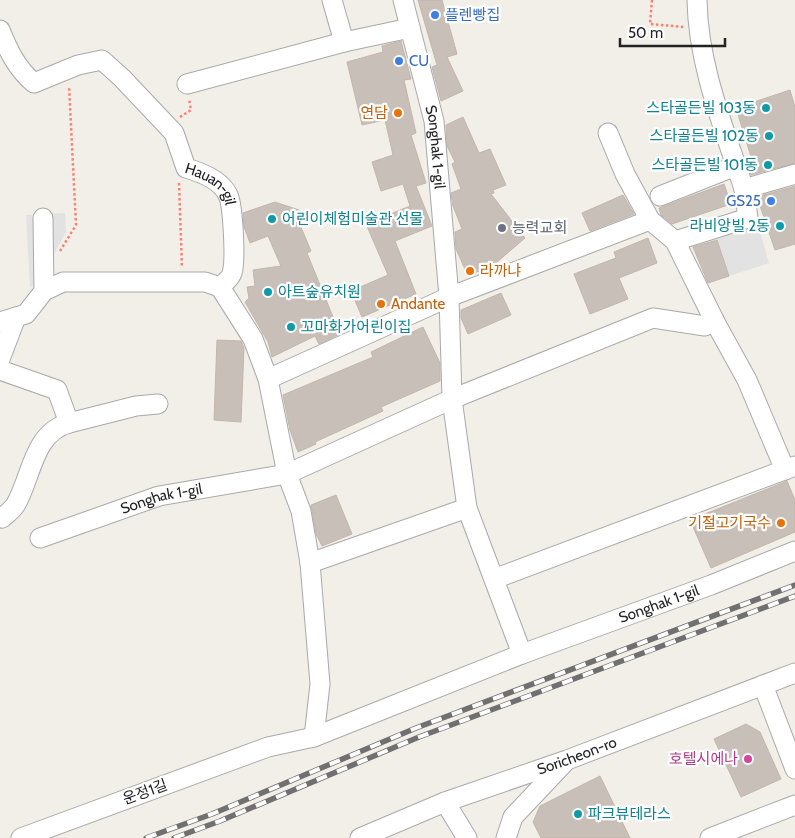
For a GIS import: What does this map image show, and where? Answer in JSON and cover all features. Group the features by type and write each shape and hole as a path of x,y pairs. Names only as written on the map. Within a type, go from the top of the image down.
{"street":[{"path":"332,0 344,42"},
{"name":"Songhak 1-gil","path":"403,0 434,121 449,297 452,398 467,508 522,654"},
{"path":"675,241 748,218 744,189 706,69 698,28 697,0"},
{"path":"187,84 344,42 410,28"},
{"name":"Hauan-gil","path":"0,30 23,74 34,83 68,69 102,60 174,132 186,168 198,172 220,185 228,195 234,254 232,274 220,287"},
{"path":"494,579 790,468 748,380 715,322 675,241 650,220 625,174 608,133"},
{"path":"660,196 736,166"},
{"path":"744,189 795,174"},
{"path":"43,218 44,291"},
{"path":"268,379 449,297 650,220"},
{"path":"0,359 8,319 26,314 44,291 63,282 205,282 220,287 253,339 268,379 287,474 301,511 310,563 320,684 314,737"},
{"name":"Songhak 1-gil","path":"40,538 159,496 287,474 452,398 653,318 705,326 715,322"},
{"path":"0,370 57,390 69,423"},
{"path":"0,517 2,518 16,506 40,445 55,427 136,406 158,404"},
{"path":"310,563 467,508"},
{"name":"Songhak 1-gil","path":"268,747 314,737 522,654 711,585 795,552"},
{"name":"Soricheon-ro","path":"360,838 445,802 567,760 795,673"},
{"path":"763,685 795,769"},
{"name":"운정1길","path":"21,838 268,747"},
{"path":"506,838 513,817 567,760"},
{"path":"445,802 467,838"},
{"path":"710,838 795,805"}],"path":[{"path":"652,0 650,24 698,28"},
{"path":"57,257 76,225 68,69"},
{"path":"174,132 179,118 191,110 187,84"},
{"path":"182,282 179,176 186,168"}],"shaded area":[{"path":"65,213 66,232 53,256 49,277 30,287 26,215"},
{"path":"758,225 769,263 729,276 717,239"}],"building":[{"path":"418,0 442,0 457,54 447,57 463,91 441,101 432,67 437,65"},
{"path":"401,41 411,79 404,80 416,133 411,135 426,183 416,186 432,226 395,241 416,294 362,317 351,291 388,275 366,224 410,206 403,184 381,191 372,162 393,155 385,120 362,125 347,62 383,52 382,46"},
{"path":"790,90 795,107 795,163 751,175 747,162 752,160 736,108"},
{"path":"463,117 479,153 490,149 506,185 493,190 494,193 491,194 525,238 496,263 468,276 456,249 455,232 462,229 453,206 451,193 461,189 452,164 455,162 447,146 446,125"},
{"path":"724,184 731,204 672,224 661,215 659,208"},
{"name":"라비앙빌 2동","path":"795,186 795,244 775,250 757,197"},
{"path":"623,195 634,214 590,231 582,213"},
{"path":"275,202 299,210 304,224 300,225 311,251 307,253 340,334 319,344 315,336 272,357 268,342 245,302 249,298 247,287 255,286 253,270 281,266 268,236 250,243 244,227 243,213"},
{"path":"648,238 657,263 619,278 628,299 590,314 574,274 616,258 614,252"},
{"path":"717,240 729,276 708,283 693,247"},
{"path":"501,293 511,315 468,334 461,318 461,310"},
{"path":"423,327 440,363 440,381 381,407 383,411 315,442 316,444 298,452 290,430 283,395 373,357 371,352"},
{"path":"217,340 241,341 244,348 241,422 214,420"},
{"path":"787,481 795,500 795,532 711,568 690,520"},
{"path":"336,495 352,534 322,546 316,534 311,505"},
{"name":"호텔시에나","path":"746,724 760,732 781,779 741,797 714,739"},
{"name":"파크뷰테라스","path":"600,776 630,838 541,838 533,822 540,806"}],"railway":[{"path":"146,838 212,814 416,728 795,585"},
{"path":"174,838 220,821 419,737 795,596"}],"place":[{"name":"플렌빵집","path":"435,15"},
{"name":"CU","path":"399,61"},
{"name":"스타골든빌 103동","path":"766,108"},
{"name":"연담","path":"398,113"},
{"name":"스타골든빌 102동","path":"769,136"},
{"name":"스타골든빌 101동","path":"768,165"},
{"name":"GS25","path":"771,201"},
{"name":"어린이체험미술관 선물","path":"272,219"},
{"name":"라비앙빌 2동","path":"780,226"},
{"name":"능력교회","path":"502,228"},
{"name":"라까냐","path":"470,271"},
{"name":"아트숲유치원","path":"268,292"},
{"name":"Andante","path":"381,304"},
{"name":"꼬마화가어린이집","path":"291,327"},
{"name":"기절고기국수","path":"781,523"},
{"name":"호텔시에나","path":"748,759"},
{"name":"파크뷰테라스","path":"578,814"}]}
